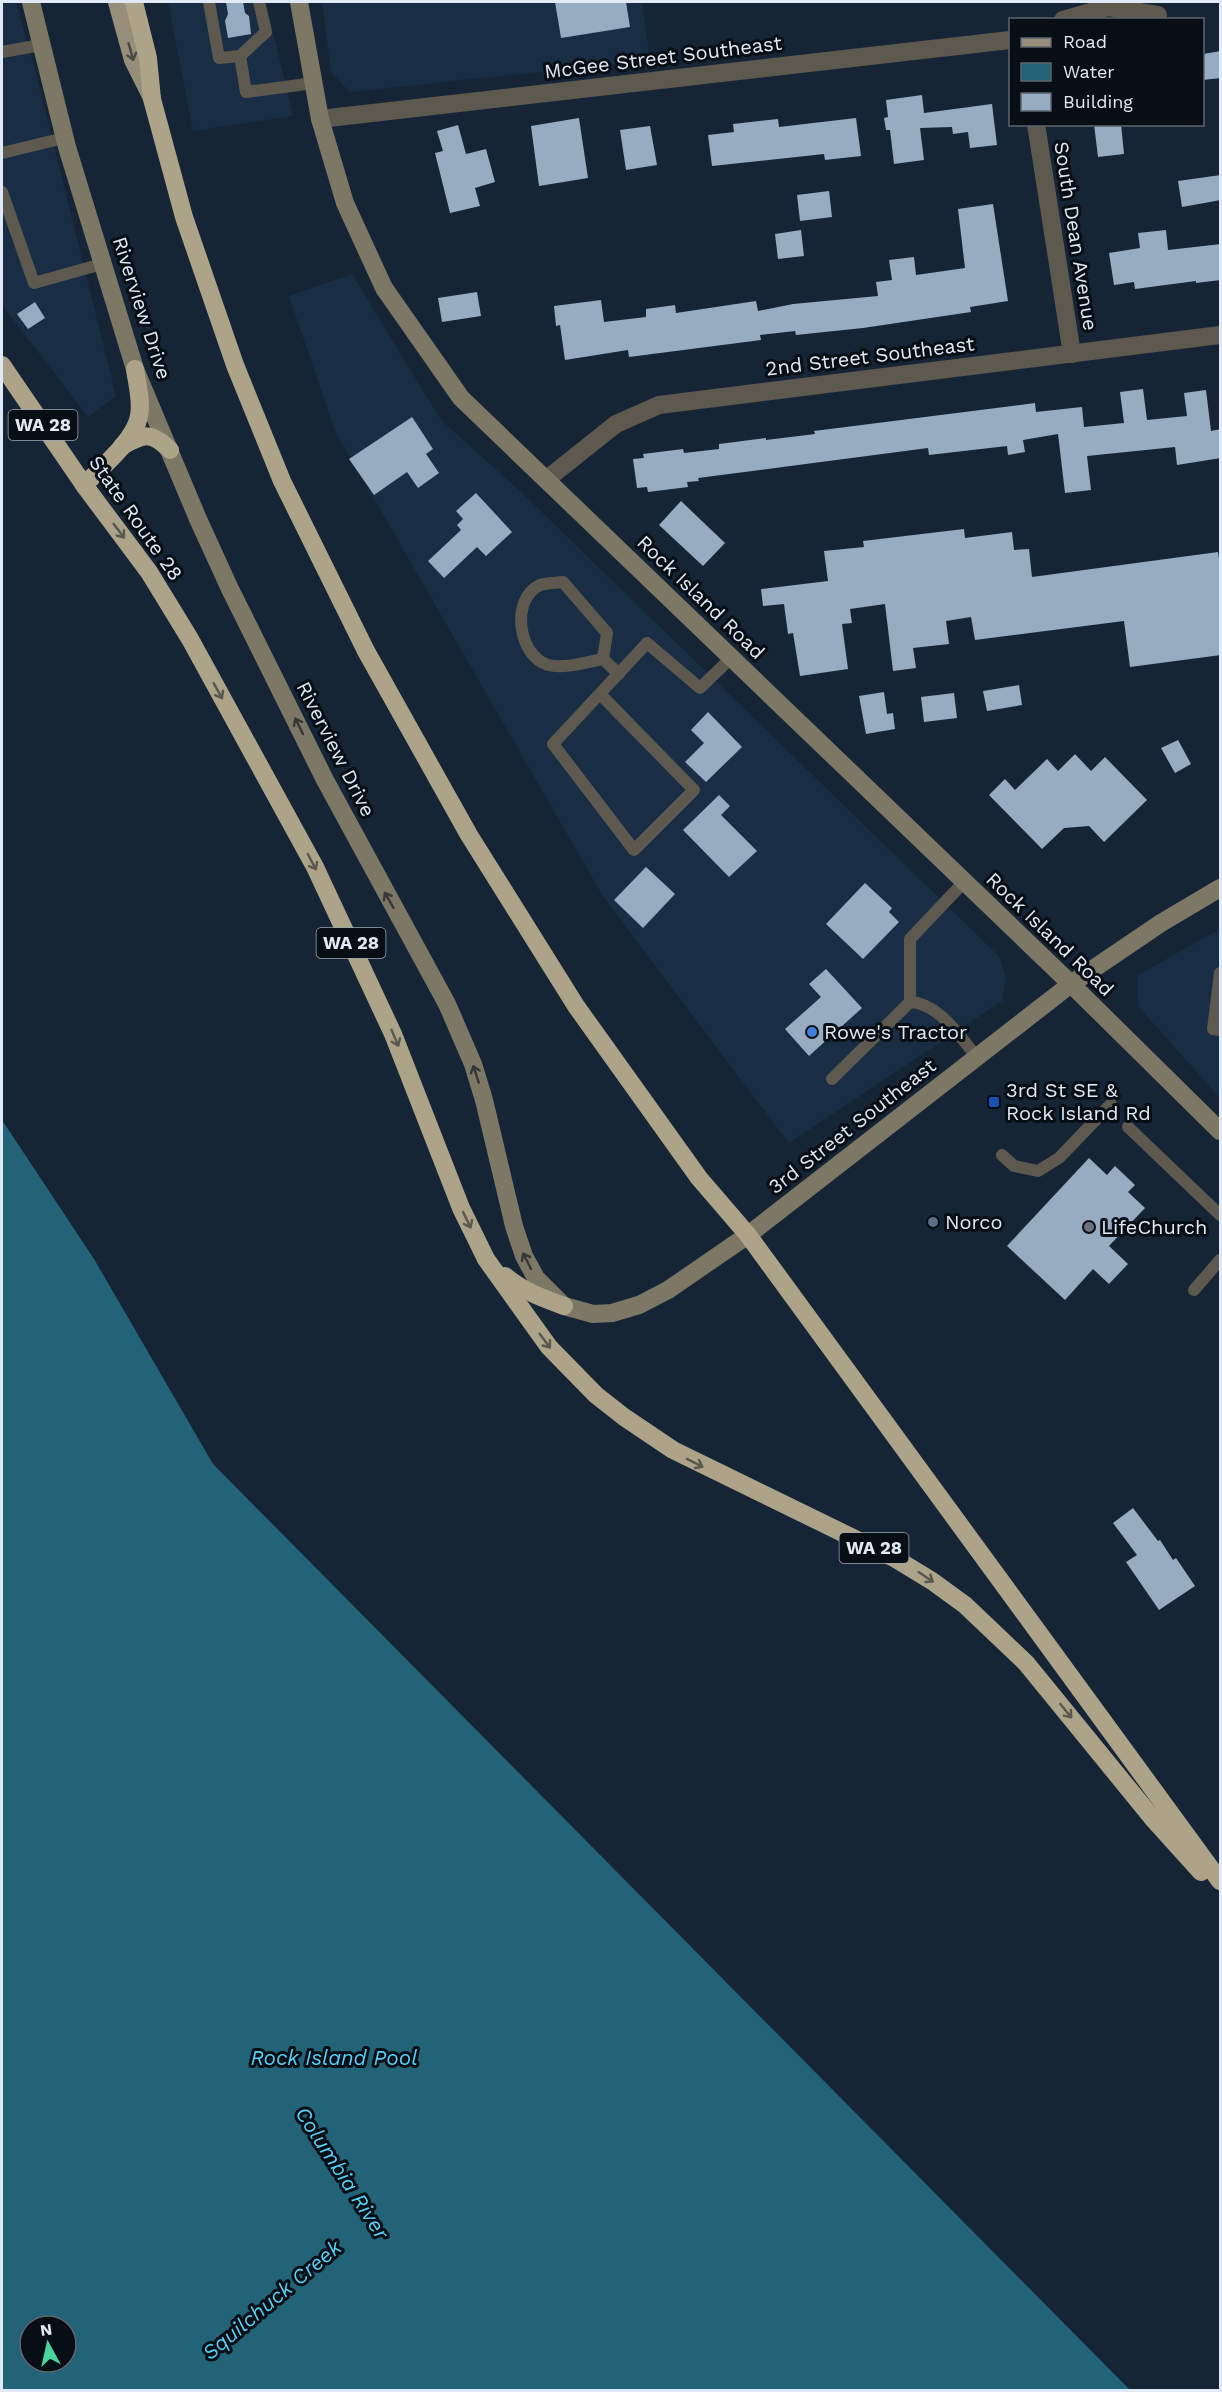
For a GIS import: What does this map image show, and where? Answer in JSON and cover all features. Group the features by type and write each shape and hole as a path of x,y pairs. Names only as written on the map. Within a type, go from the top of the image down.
{"highway":[{"path":"135,2 148,58 152,99 184,218 234,364 282,481 366,651 469,835 576,1006 699,1178 747,1235 1221,1881"},
{"name":"State Route 28","path":"2,365 84,485 149,572 190,639 315,867 393,1035 461,1208 486,1259"},
{"path":"84,485 121,446 136,425 139,415 135,369"},
{"path":"121,446 147,436 159,439 170,450"},
{"path":"486,1259 517,1286 564,1306"},
{"name":"WA 28","path":"486,1259 549,1347 580,1380 624,1417 699,1465 896,1559 932,1581 964,1605 1026,1663 1154,1820 1221,1893"}],"main road":[{"name":"Riverview Drive","path":"31,2 64,138 135,369 230,589 326,780 452,1014 473,1064 484,1100 514,1226 524,1256 536,1278 564,1306"},
{"path":"117,2 133,60 152,99"},
{"name":"Rock Island Road","path":"298,2 320,119 345,203 384,288 460,398 547,479 1221,1131"},
{"name":"3rd Street Southeast","path":"747,1235 1071,984 1152,929 1219,892"},
{"path":"564,1306 594,1314 612,1313 639,1305 668,1290 747,1235"}],"street":[{"path":"1070,18 1108,8 1158,15"},
{"name":"McGee Street Southeast","path":"320,119 1009,40"},
{"name":"South Dean Avenue","path":"1036,126 1072,354"},
{"name":"2nd Street Southeast","path":"547,479 616,424 659,405 1221,335"}],"lane":[{"path":"209,2 219,58 240,56 266,32 260,2"},
{"path":"2,52 41,45"},
{"path":"240,56 246,93 314,83"},
{"path":"2,153 64,138"},
{"path":"2,192 34,283 102,264"},
{"path":"563,582 607,633 603,658 580,664 548,664 531,654 523,636 521,616 528,596 540,585 563,582"},
{"path":"600,694 694,790 634,850 553,744 647,643 700,688 731,658"},
{"path":"603,658 619,674"},
{"path":"910,1002 910,939 964,882"},
{"path":"1221,973 1213,1029 1221,1030"},
{"path":"832,1079 910,1002 922,1002 944,1019 977,1057"},
{"path":"1002,1155 1014,1166 1038,1171 1059,1158 1111,1104"},
{"path":"1128,1127 1221,1215"},
{"path":"1194,1290 1221,1260"}],"shaded area":[{"path":"2,2 16,2 37,77 116,396 88,417 2,305"},
{"path":"168,2 266,2 293,116 193,131"},
{"path":"322,2 642,2 650,60 350,92 331,72"},
{"path":"352,274 441,420 520,491 999,956 1006,978 1002,1001 789,1143 604,898 335,431 289,296"},
{"path":"1220,929 1220,1098 1138,1006 1138,975"}],"water":[{"name":"Rock Island Pool","path":"2,1120 94,1259 213,1464 1130,2390 2,2390"}],"building":[{"path":"226,2 243,2 245,13 249,16 251,34 228,38 225,21 228,14"},
{"path":"555,2 626,2 630,27 561,38"},
{"path":"1221,51 1221,78 1204,80 1204,54"},
{"path":"922,95 924,113 992,104 997,145 970,148 968,132 953,134 952,127 920,128 924,160 894,164 890,130 886,130 884,118 888,117 886,100"},
{"path":"579,118 588,178 539,186 531,126"},
{"path":"856,118 861,156 825,160 824,154 712,166 708,135 734,132 733,124 778,119 779,127"},
{"path":"458,125 466,154 486,149 495,182 475,188 480,206 450,213 435,153 443,151 437,131"},
{"path":"650,126 657,165 626,170 620,130"},
{"path":"1094,126 1121,126 1124,154 1098,157"},
{"path":"1221,175 1221,200 1182,207 1178,181"},
{"path":"829,191 832,217 800,221 797,195"},
{"path":"993,204 1008,301 970,307 971,312 863,328 796,335 795,331 760,335 761,340 629,357 628,350 565,360 560,325 556,326 554,306 601,300 604,322 646,317 646,309 675,305 676,313 756,301 758,311 793,304 878,296 876,282 892,280 889,260 914,257 916,275 965,268 958,209"},
{"path":"801,230 804,256 778,259 775,234"},
{"path":"1166,230 1168,250 1221,244 1221,280 1135,289 1134,282 1114,285 1109,253 1140,248 1138,233"},
{"path":"477,292 481,316 442,322 438,298"},
{"path":"35,302 45,318 28,329 17,314"},
{"path":"1143,389 1147,420 1187,416 1184,393 1206,390 1211,431 1221,429 1221,458 1177,465 1175,447 1087,456 1091,490 1065,493 1058,434 1023,440 1025,452 1008,455 1007,446 929,455 928,448 698,478 699,481 687,482 688,487 648,492 647,487 637,488 633,459 644,458 643,454 683,449 684,453 719,449 719,444 815,434 814,431 1035,403 1036,412 1082,407 1084,427 1124,423 1120,392"},
{"path":"412,417 433,449 426,454 439,473 418,488 407,472 374,495 349,459"},
{"path":"476,493 512,532 486,556 477,547 444,578 428,561 461,530 457,525 463,519 456,511"},
{"path":"681,501 725,543 703,566 659,525"},
{"path":"964,529 965,538 1012,532 1014,550 1029,549 1032,577 1218,552 1221,572 1221,655 1130,667 1124,621 975,640 971,617 946,621 949,644 913,648 916,668 893,671 885,604 850,609 852,623 842,624 848,669 800,676 793,633 788,634 784,604 763,606 761,589 828,581 824,551 864,547 863,541"},
{"path":"1019,685 1022,705 987,711 983,691"},
{"path":"884,692 887,714 893,713 895,729 866,734 859,696"},
{"path":"954,693 957,718 924,722 921,697"},
{"path":"708,712 742,747 706,782 685,762 704,743 691,730"},
{"path":"1178,740 1191,764 1175,773 1161,748"},
{"path":"1075,754 1091,771 1105,757 1147,800 1104,842 1089,826 1064,828 1042,849 989,795 1005,779 1015,790 1047,759 1058,771"},
{"path":"719,795 730,806 721,815 757,851 729,877 683,830"},
{"path":"646,867 675,894 643,928 614,900"},
{"path":"865,883 892,908 889,912 899,922 863,959 826,924"},
{"path":"826,969 862,1008 809,1056 785,1029 821,997 809,984"},
{"path":"1089,1158 1107,1175 1115,1166 1135,1185 1128,1192 1145,1208 1109,1246 1128,1264 1109,1284 1093,1269 1065,1300 1007,1246"},
{"path":"1133,1508 1158,1541 1160,1540 1173,1560 1176,1558 1195,1586 1159,1610 1126,1562 1137,1555 1113,1523"}],"place":[{"name":"Rowe's Tractor","path":"812,1032"},
{"name":"3rd St SE & Rock Island Rd","path":"994,1102"},
{"name":"Norco","path":"933,1222"},
{"name":"LifeChurch","path":"1089,1227"}],"water label":[{"name":"Columbia River","path":"342,2173"},
{"name":"Squilchuck Creek","path":"272,2300"}]}
